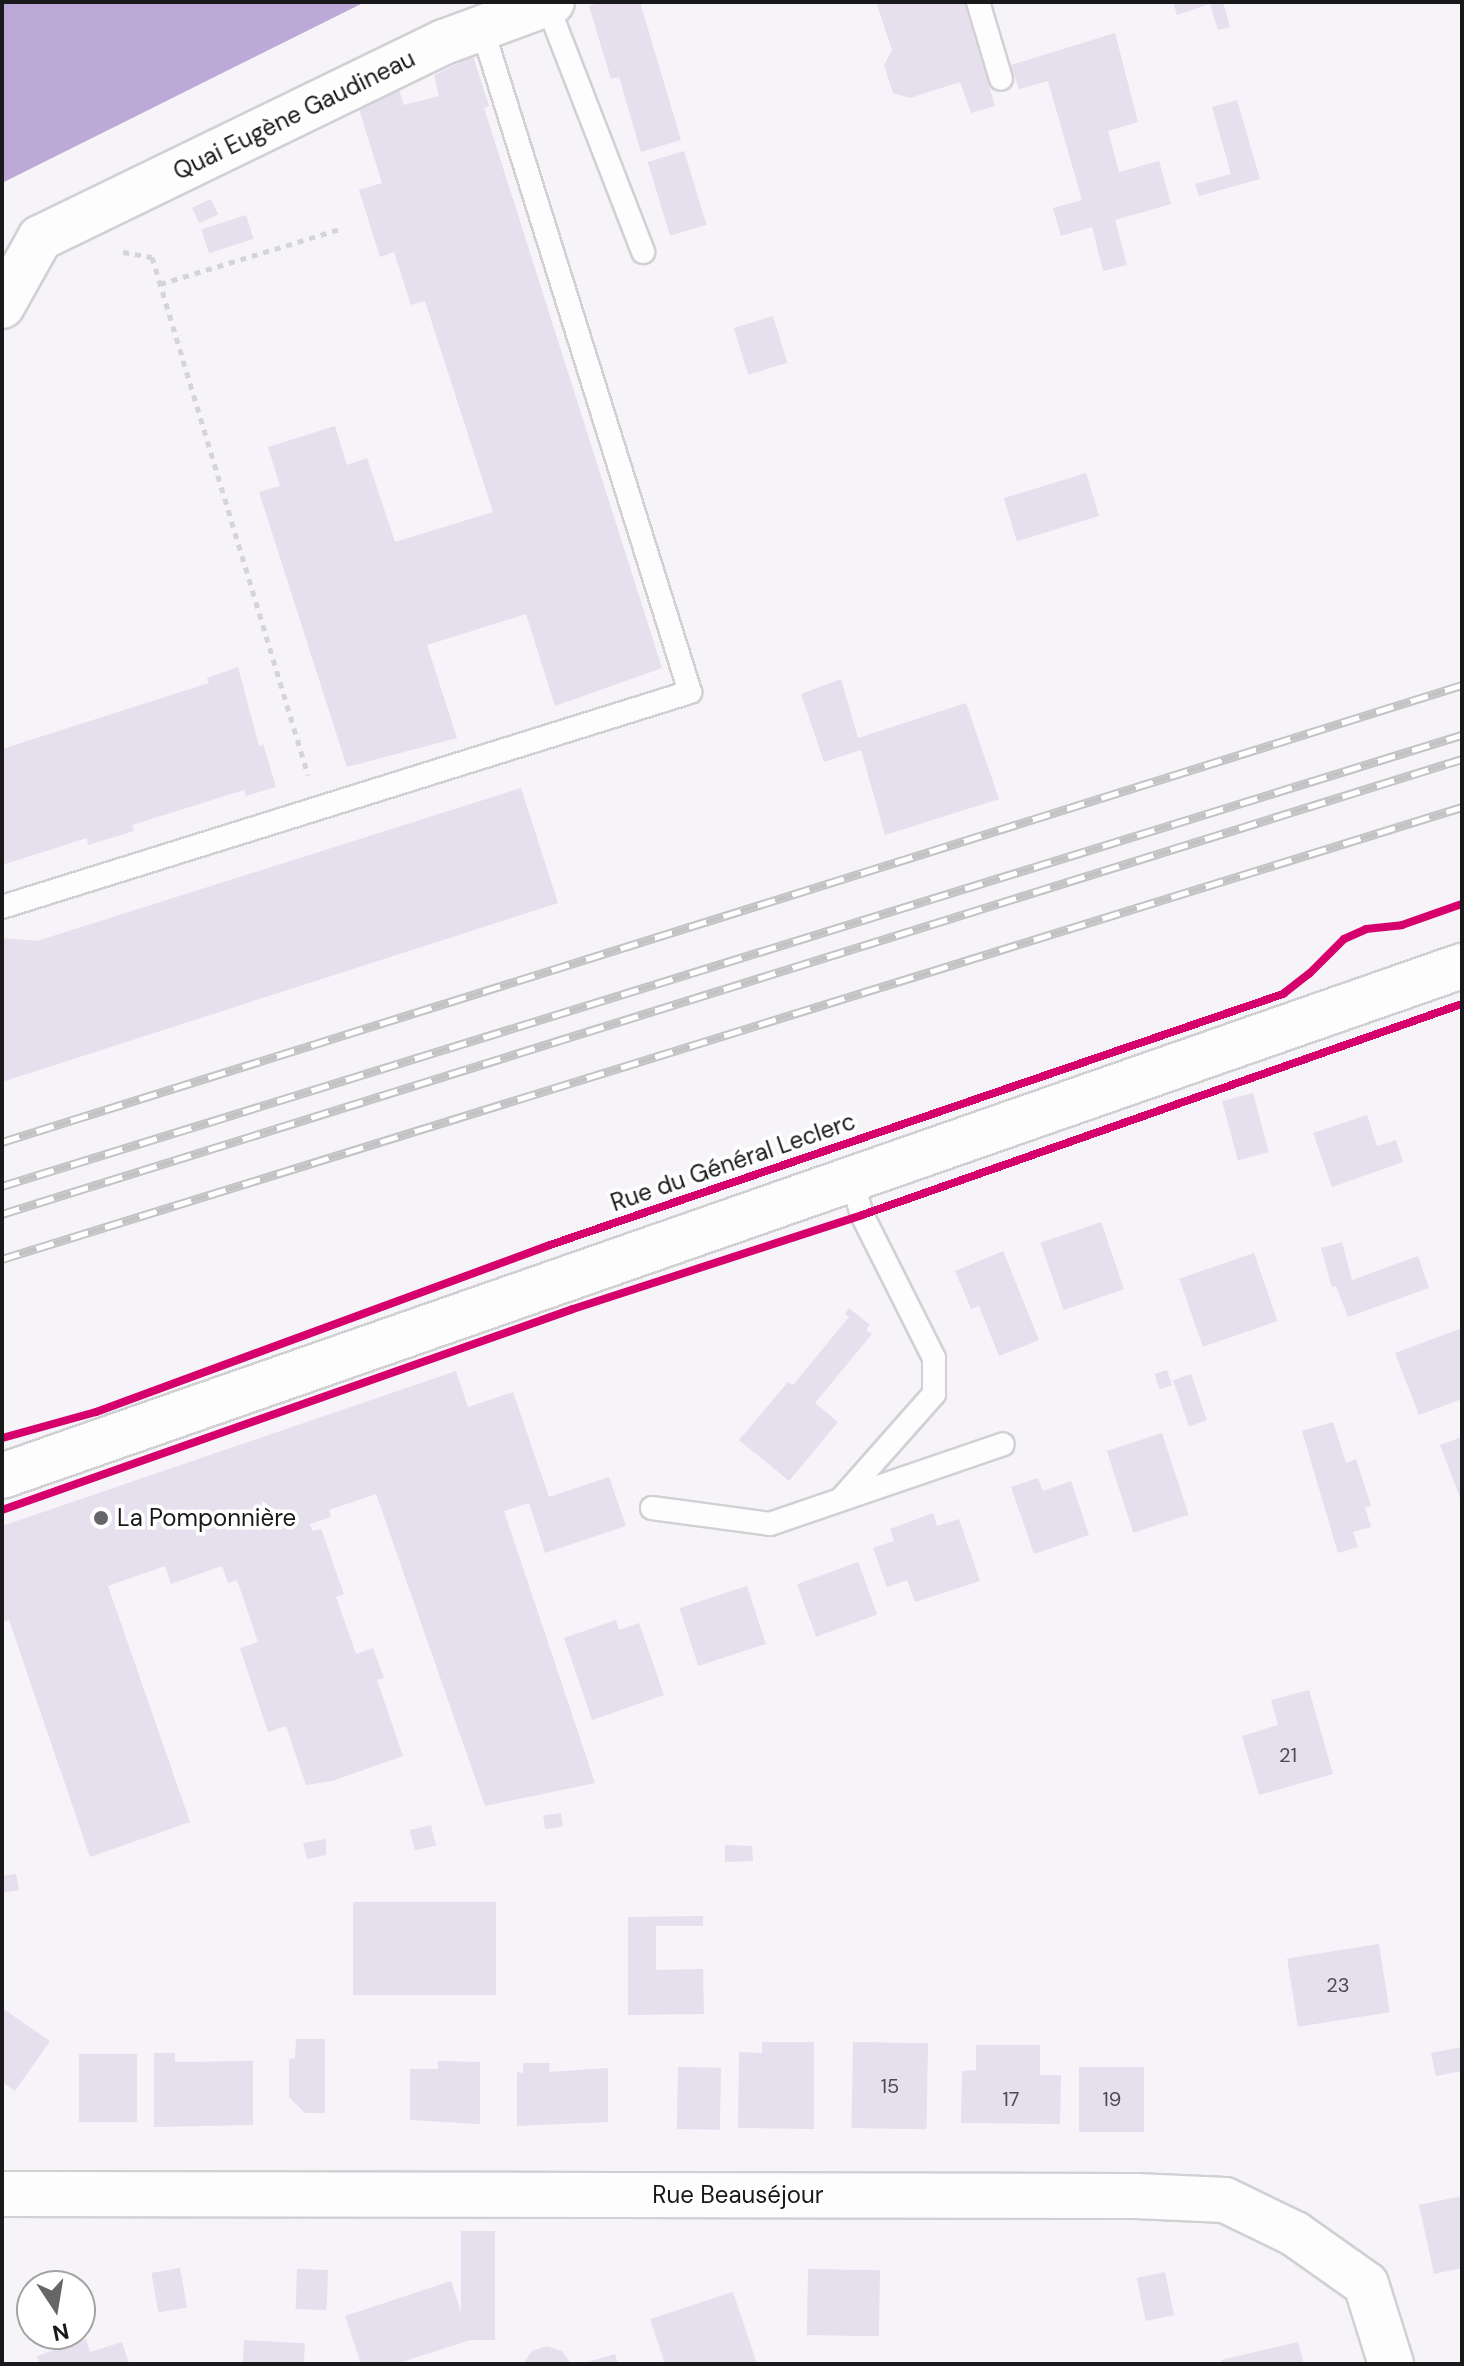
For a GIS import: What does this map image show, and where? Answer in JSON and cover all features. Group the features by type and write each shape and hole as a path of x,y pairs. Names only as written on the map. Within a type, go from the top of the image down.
{"street":[{"name":"Quai Eugène Gaudineau","path":"40,238 444,42 549,3"},
{"path":"2,306 40,238"},
{"path":"7,1474 1462,966"},
{"name":"Rue Beauséjour","path":"2,2194 1136,2196 1225,2200 1295,2234 1366,2284 1391,2364"}],"lane":[{"path":"978,2 1001,79"},
{"path":"549,3 643,252"},
{"path":"2,907 690,692 482,28"},
{"path":"842,1498 934,1394 934,1358 862,1215 852,1179"},
{"path":"652,1508 770,1524 1003,1444"}],"path":[{"path":"160,284 343,228"},
{"path":"40,238 152,257 319,808"}],"shaded area":[{"path":"2,2 365,2 2,183"}],"building":[{"path":"601,2 640,2 681,140 641,152 619,77 611,79 589,6"},
{"path":"876,2 964,2 995,106 971,113 960,82 910,98 893,93 884,65 892,50"},
{"path":"1173,2 1223,2 1230,27 1218,30 1210,4 1177,15"},
{"path":"1115,33 1138,122 1108,131 1119,172 1159,161 1171,204 1115,220 1127,265 1103,271 1092,227 1061,236 1053,208 1082,200 1048,81 1019,89 1011,65"},
{"path":"473,56 489,106 484,108 662,668 555,706 526,614 427,645 457,738 347,767 259,492 280,486 268,447 335,426 347,465 367,458 395,542 493,512 425,301 411,305 394,252 380,257 359,190 382,183 359,109 399,90 404,105 439,96 434,75"},
{"path":"1237,100 1260,179 1199,196 1195,184 1231,174 1212,107"},
{"path":"684,151 707,225 670,236 648,162"},
{"path":"211,199 218,214 199,223 192,208"},
{"path":"246,215 254,239 209,253 201,230"},
{"path":"773,316 787,363 748,375 734,328"},
{"path":"1086,473 1099,516 1017,541 1004,498"},
{"path":"238,667 259,746 263,744 276,787 246,796 244,790 132,825 134,831 88,845 87,838 2,865 2,749 209,683 207,678"},
{"path":"841,679 858,738 966,703 999,799 885,835 861,750 824,762 801,694"},
{"path":"521,788 558,903 2,1082 2,938 37,941"},
{"path":"1253,1093 1269,1152 1238,1160 1222,1101"},
{"path":"1367,1115 1377,1146 1396,1140 1403,1162 1332,1187 1313,1133"},
{"path":"1101,1222 1124,1289 1064,1310 1040,1243"},
{"path":"1342,1242 1352,1280 1418,1256 1429,1288 1348,1317 1336,1286 1332,1287 1321,1248"},
{"path":"1003,1251 1039,1340 999,1356 979,1306 971,1309 955,1271"},
{"path":"1254,1253 1277,1321 1203,1347 1179,1279"},
{"path":"849,1308 870,1325 866,1330 872,1334 815,1403 838,1422 789,1481 739,1440 788,1382 793,1385 849,1317 845,1314"},
{"path":"1462,1328 1462,1399 1419,1415 1395,1353"},
{"path":"1167,1370 1172,1385 1160,1389 1155,1374"},
{"path":"456,1371 468,1407 513,1392 549,1497 609,1477 626,1526 545,1553 529,1503 504,1511 595,1783 485,1806 376,1494 329,1510 331,1517 310,1524 313,1531 321,1529 344,1594 336,1597 356,1654 373,1648 384,1678 377,1680 403,1756 332,1781 306,1785 286,1726 268,1732 240,1648 258,1642 237,1580 228,1583 222,1566 171,1584 165,1566 108,1586 190,1822 90,1857 9,1620 2,1622 2,1526"},
{"path":"1191,1374 1207,1420 1189,1427 1173,1380"},
{"path":"1333,1422 1346,1463 1356,1459 1371,1506 1365,1507 1371,1527 1353,1532 1358,1547 1338,1553 1302,1431"},
{"path":"1162,1433 1189,1515 1133,1533 1107,1451"},
{"path":"1462,1437 1462,1503 1440,1445"},
{"path":"1038,1478 1043,1491 1071,1481 1089,1535 1034,1554 1011,1487"},
{"path":"933,1513 937,1526 959,1519 980,1581 915,1602 907,1580 887,1587 873,1548 894,1541 890,1529"},
{"path":"858,1562 877,1615 816,1637 797,1584"},
{"path":"747,1586 766,1644 698,1666 679,1608"},
{"path":"616,1620 619,1630 639,1623 664,1695 592,1720 564,1638"},
{"path":"1309,1690 1333,1774 1259,1795 1242,1736 1278,1725 1271,1700"},
{"path":"561,1813 563,1827 545,1829 543,1816"},
{"path":"431,1825 436,1845 415,1851 410,1830"},
{"path":"326,1839 326,1855 307,1859 303,1843"},
{"path":"725,1845 752,1846 753,1861 725,1862"},
{"path":"16,1874 19,1890 2,1893 2,1876"},
{"path":"353,1902 496,1902 496,1995 353,1995"},
{"path":"703,1916 703,1926 656,1926 656,1970 703,1969 704,2014 628,2015 628,1917"},
{"path":"1379,1944 1390,2012 1298,2027 1287,1959"},
{"path":"2,2008 50,2041 15,2091 2,2082"},
{"path":"296,2039 325,2039 325,2113 305,2113 289,2097 289,2059 295,2058"},
{"path":"762,2042 814,2042 814,2129 738,2128 739,2052 762,2053"},
{"path":"853,2042 928,2043 926,2129 851,2128"},
{"path":"976,2045 1040,2045 1040,2075 1061,2075 1060,2124 961,2123 962,2071 976,2070"},
{"path":"1462,2047 1462,2071 1436,2076 1431,2053"},
{"path":"154,2053 175,2053 175,2062 253,2061 253,2125 154,2127"},
{"path":"79,2054 137,2054 137,2122 79,2122"},
{"path":"438,2061 480,2062 480,2124 410,2120 410,2069 438,2069"},
{"path":"523,2063 550,2063 549,2072 608,2068 608,2122 517,2126 517,2072 523,2073"},
{"path":"678,2067 721,2068 720,2130 677,2129"},
{"path":"1079,2067 1144,2067 1144,2132 1079,2132"},
{"path":"1462,2196 1462,2268 1434,2274 1419,2205"},
{"path":"461,2231 495,2231 495,2340 461,2340"},
{"path":"180,2268 187,2307 158,2312 151,2273"},
{"path":"297,2269 328,2270 327,2310 296,2309"},
{"path":"808,2269 880,2270 879,2336 807,2335"},
{"path":"1165,2272 1174,2315 1146,2321 1137,2278"},
{"path":"451,2281 470,2340 396,2364 361,2364 345,2316"},
{"path":"733,2292 757,2364 665,2364 650,2319"},
{"path":"244,2340 305,2343 304,2364 243,2364"},
{"path":"122,2342 129,2364 40,2364 37,2356 54,2350 90,2352"},
{"path":"1298,2342 1304,2364 1222,2364 1221,2360"},
{"path":"547,2346 562,2351 571,2364 523,2364 532,2351"},
{"path":"615,2354 618,2364 584,2364 584,2363"}],"railway":[{"path":"2,1142 1462,685"},
{"path":"2,1186 1462,735"},
{"path":"2,1214 1462,759"},
{"path":"2,1259 1462,807"}],"cycle path":[{"name":"Rue du Général Leclerc","path":"2,1438 96,1412 550,1245 1283,994 1309,974 1344,939 1366,929 1402,925 1462,904"},
{"path":"2,1510 573,1309 862,1215 1462,1004"}],"place":[{"name":"La Pomponnière","path":"101,1518"}]}
